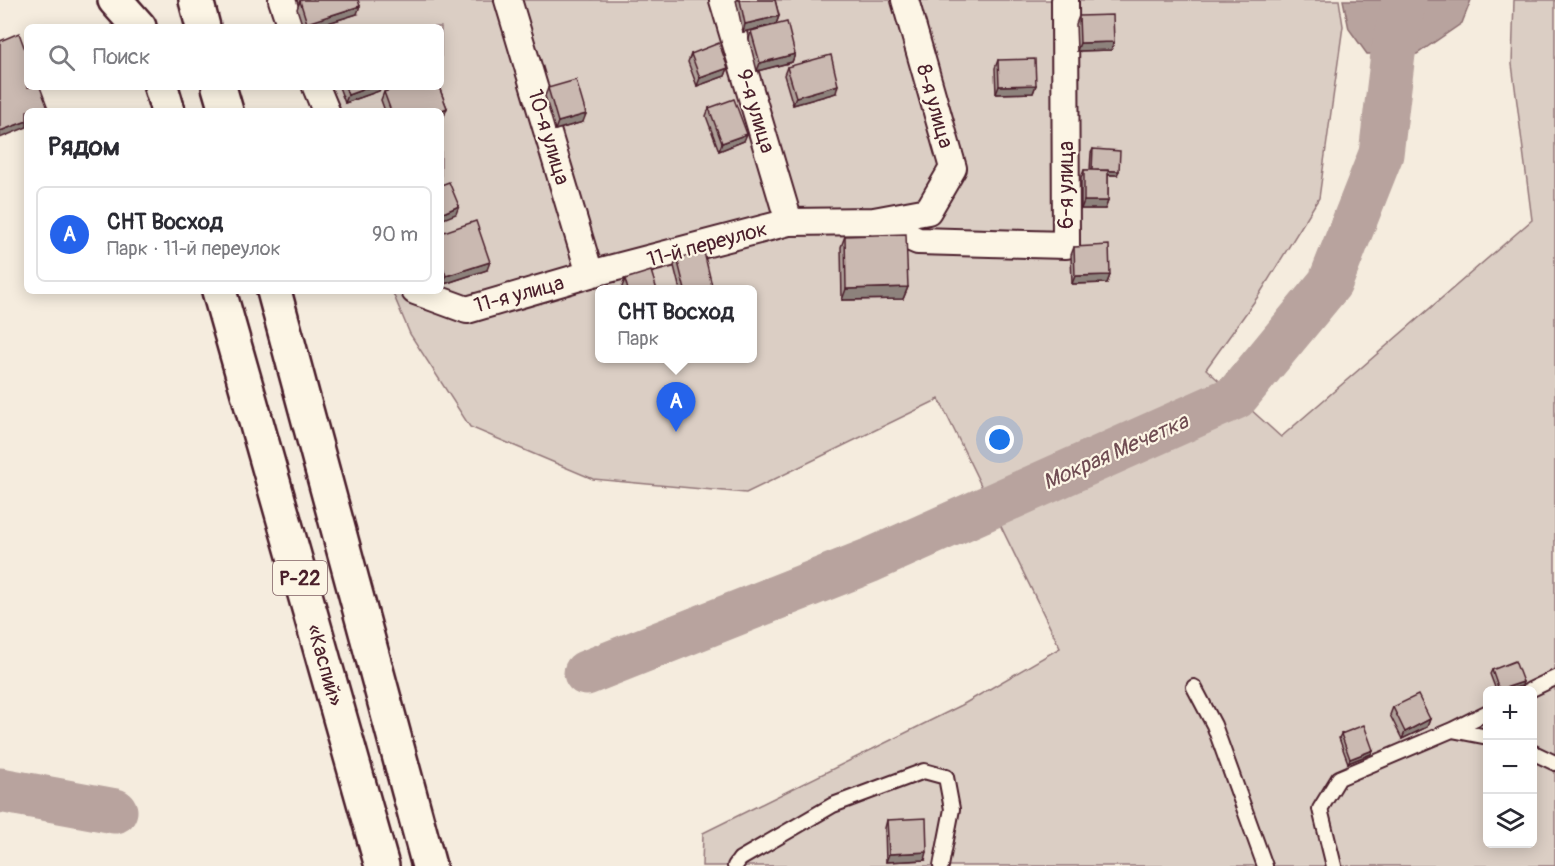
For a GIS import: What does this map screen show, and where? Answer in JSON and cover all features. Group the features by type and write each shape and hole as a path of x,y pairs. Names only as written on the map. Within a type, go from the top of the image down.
{"highway":[{"path":"115,0 136,24"},
{"path":"136,0 143,24"},
{"path":"196,0 202,24"},
{"path":"162,90 167,108"},
{"path":"220,90 225,108"},
{"name":"«Каспий»","path":"220,294 382,866"},
{"name":"Р-22","path":"275,294 429,866"}],"street":[{"path":"282,0 290,24"},
{"name":"10-я улица","path":"508,0 590,274"},
{"name":"9-я улица","path":"723,0 789,222"},
{"name":"8-я улица","path":"789,222 874,221 928,211 953,168 905,0"},
{"name":"6-я улица","path":"874,221 918,241 1066,245 1065,0"},
{"path":"317,90 325,108"},
{"name":"11-й переулок","path":"590,274 789,222"},
{"name":"11-я улица","path":"423,294 467,310 590,274"}],"lane":[{"path":"1537,687 1555,678"},
{"path":"1194,687 1214,725 1265,866"},
{"path":"1334,866 1320,809 1339,777 1452,730 1483,714"},
{"path":"1452,730 1483,736"},
{"path":"1537,754 1555,763"},
{"path":"735,866 740,859 833,805 924,771 946,777 952,809 941,866"}],"shaded area":[{"path":"273,0 1339,0 1343,26 1319,198 1259,295 1206,369 1281,437 1532,220 1512,64 1514,0 1555,0 1555,866 702,866 703,833 962,705 1060,648 939,399 746,493 593,479 470,427 410,334 393,294 444,294 444,108 314,108 305,90 444,90 444,24 280,24"},
{"path":"1343,0 1471,0 1462,23 1417,54 1367,54 1349,29"}],"building":[{"path":"358,0 360,6 307,23 300,1"},
{"path":"740,0 775,0 779,16 745,24"},
{"path":"1113,15 1114,42 1080,43 1079,16"},
{"path":"787,22 795,54 760,63 751,31"},
{"path":"19,33 24,47 24,90 41,90 48,108 24,108 24,122 0,131 0,41"},
{"path":"719,43 728,68 700,78 691,54"},
{"path":"831,55 838,85 796,97 787,67"},
{"path":"1035,59 1036,85 999,86 998,60"},
{"path":"576,80 586,114 558,122 548,88"},
{"path":"346,90 362,90 348,95"},
{"path":"440,90 447,108 390,108 384,92"},
{"path":"734,99 747,134 722,143 709,108"},
{"path":"1093,149 1120,151 1119,171 1092,170"},
{"path":"1084,170 1108,170 1108,201 1084,201"},
{"path":"449,182 459,206 444,213 444,184"},
{"path":"476,221 490,262 446,276 444,232"},
{"path":"906,234 908,287 846,289 845,236"},
{"path":"1109,245 1110,275 1075,276 1074,247"},
{"path":"704,252 712,285 684,285 677,258"},
{"path":"651,271 655,285 627,285 625,279"},
{"path":"1515,661 1523,682 1511,686 1498,686 1492,670"},
{"path":"1418,695 1430,719 1405,732 1393,707"},
{"path":"1364,725 1373,750 1350,759 1341,734"},
{"path":"926,818 927,852 889,854 887,820"}],"waterway":[{"name":"Мокрая Мечетка","path":"586,673 871,560 1236,397 1330,283 1381,154 1393,54 1404,0"},
{"name":"Мокрая Мечетка","path":"0,790 115,811"}],"place":[{"name":"СНТ Восход","path":"676,432"}]}
